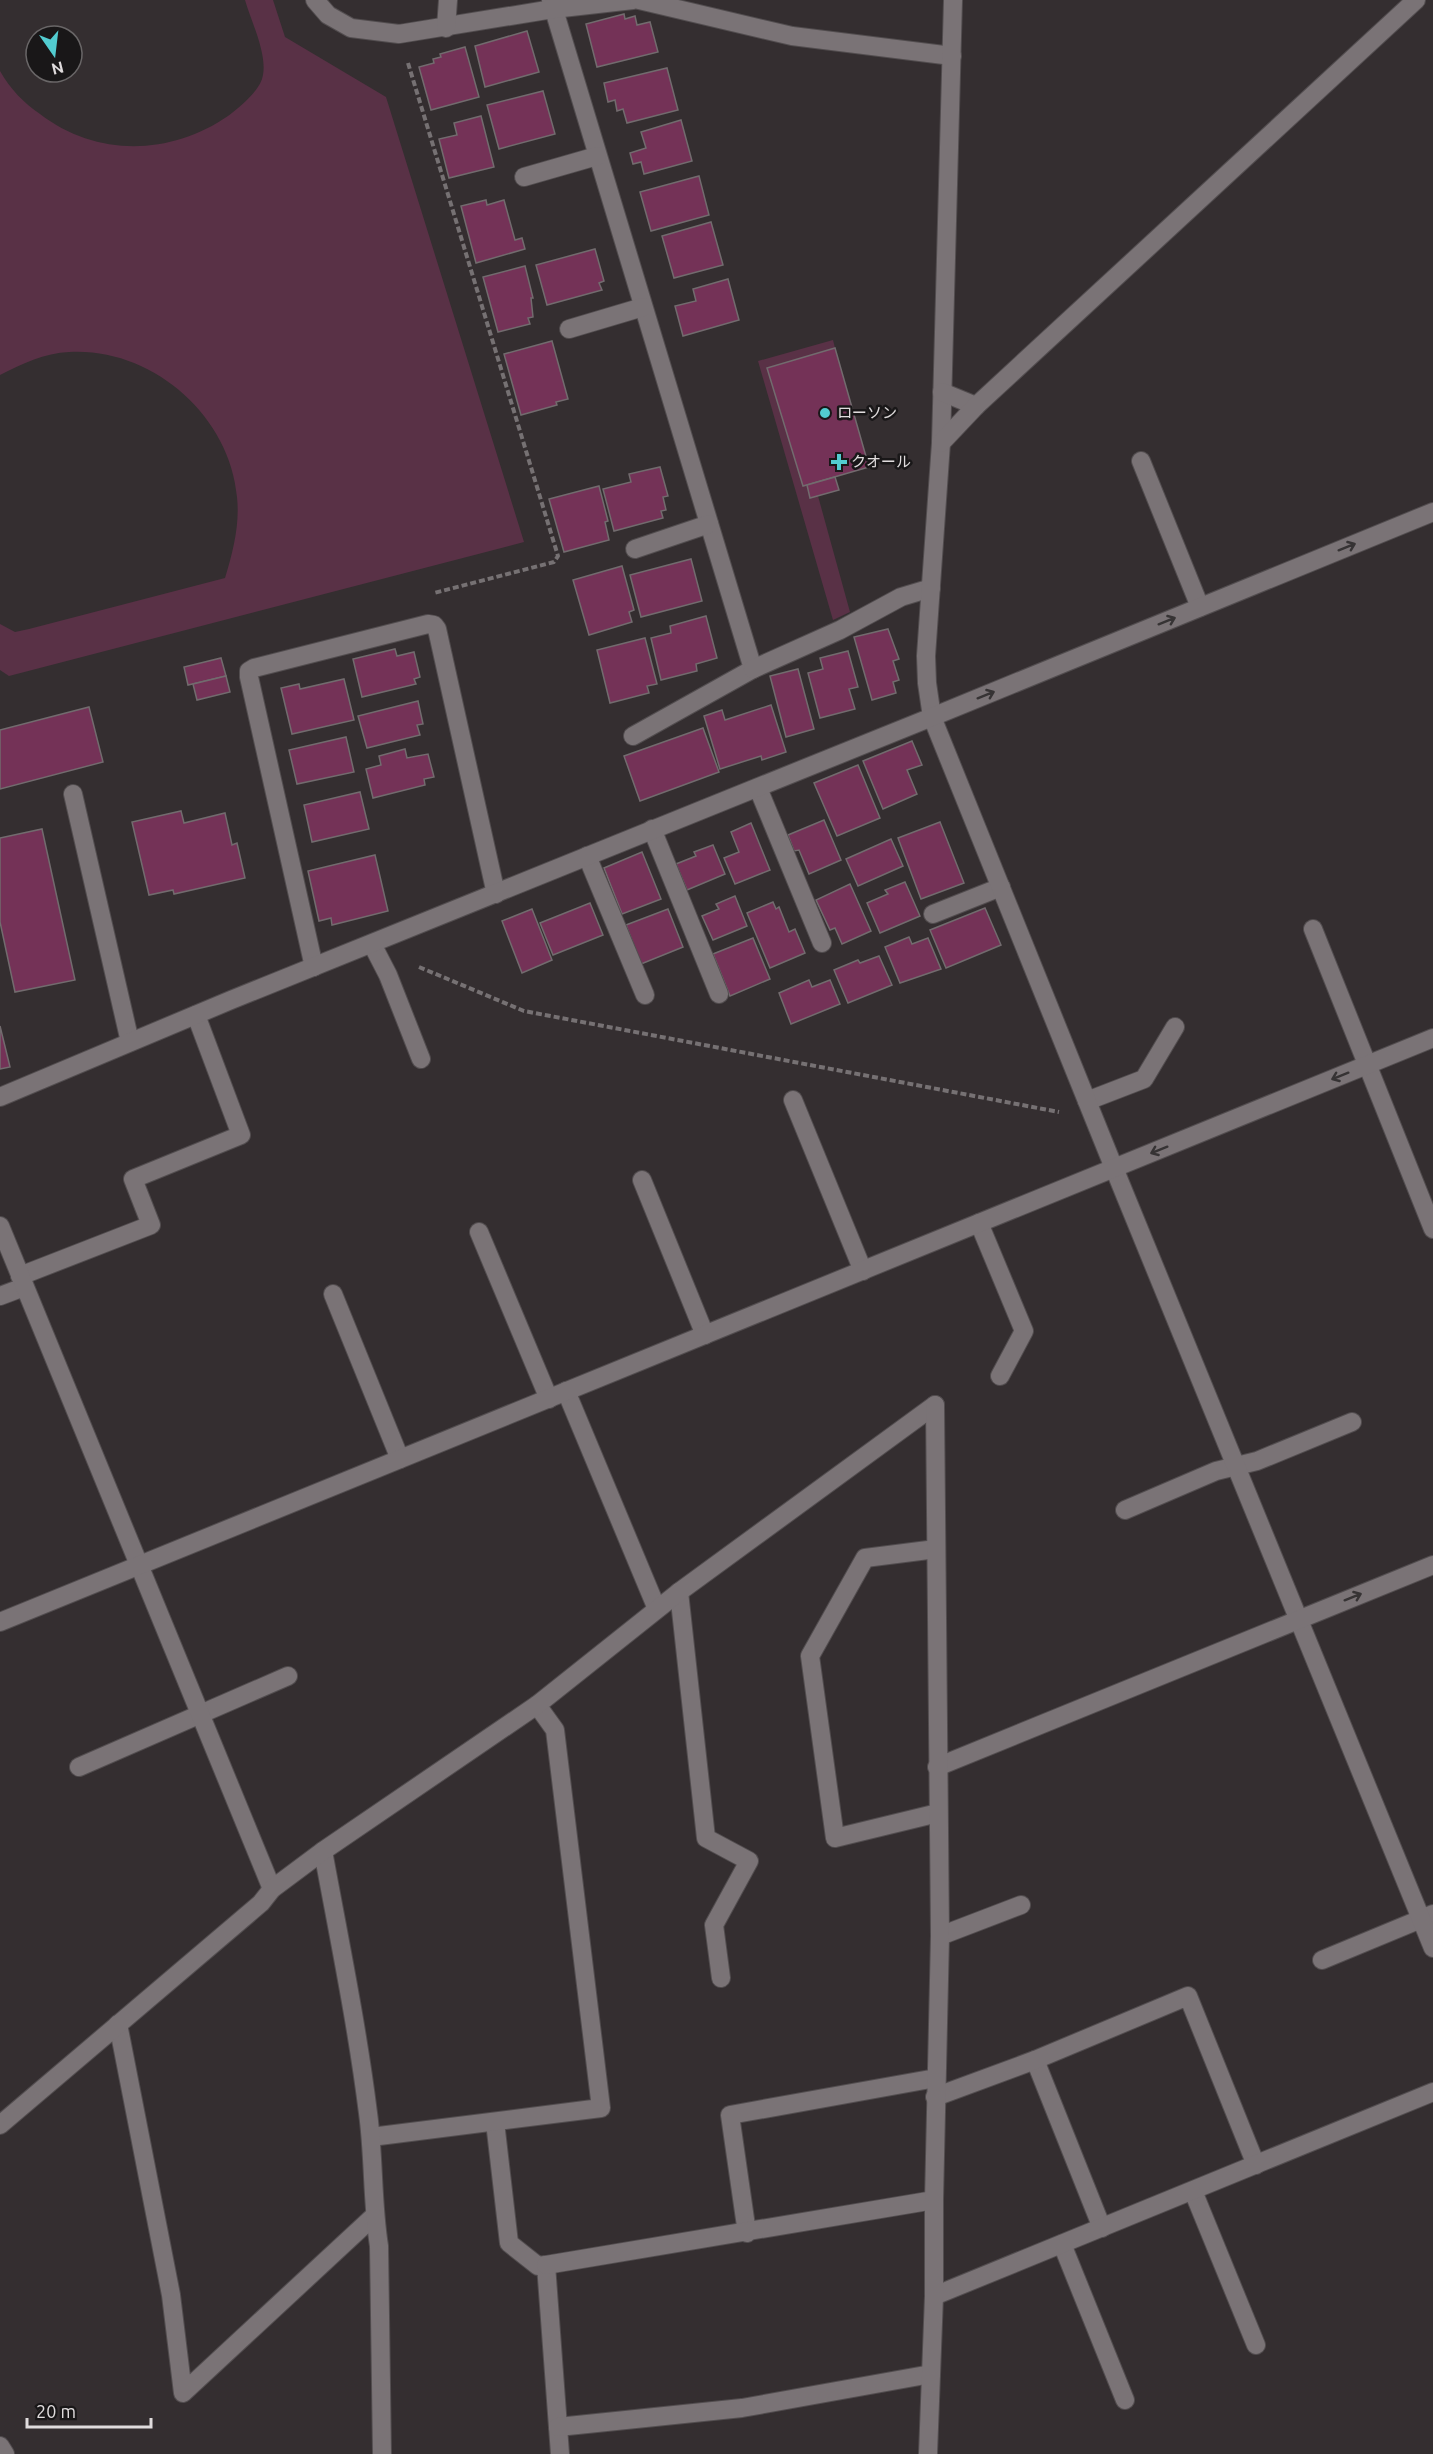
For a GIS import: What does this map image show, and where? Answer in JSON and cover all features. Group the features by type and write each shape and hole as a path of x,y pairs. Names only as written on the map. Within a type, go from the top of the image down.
{"street":[{"path":"315,0 328,15 351,28 399,34 446,28 552,5 633,0"},
{"path":"446,28 448,0"},
{"path":"639,0 792,36 952,56"},
{"path":"953,0 941,443 926,656 932,717 1299,1619 1427,1917 1433,1948"},
{"path":"941,443 976,406 1416,0"},
{"path":"552,5 753,669"},
{"path":"524,177 597,156"},
{"path":"569,329 643,307"},
{"path":"942,392 976,406"},
{"path":"1141,461 1200,607"},
{"path":"0,1096 1433,512"},
{"path":"635,549 709,524"},
{"path":"633,736 753,669 840,630 901,597 931,588"},
{"path":"314,967 249,671 254,668 428,624 434,625 437,629 496,894"},
{"path":"758,788 822,943"},
{"path":"73,795 130,1042"},
{"path":"652,829 719,994"},
{"path":"586,856 645,995"},
{"path":"933,914 1001,887"},
{"path":"1313,929 1433,1229"},
{"path":"372,944 388,975 421,1059"},
{"path":"0,1296 22,1281 151,1225 133,1179 241,1135 196,1015"},
{"path":"1087,1101 1144,1079 1175,1027"},
{"path":"0,1622 1433,1038"},
{"path":"793,1100 863,1271"},
{"path":"642,1180 705,1335"},
{"path":"979,1223 1024,1331 1000,1376"},
{"path":"0,1226 272,1889"},
{"path":"479,1232 549,1399"},
{"path":"333,1294 400,1459"},
{"path":"566,1391 657,1609"},
{"path":"0,2125 261,1903 272,1889 323,1851 537,1705 679,1592 935,1405 940,1936 935,2097 934,2296 928,2454"},
{"path":"1125,1510 1216,1471 1257,1461 1352,1422"},
{"path":"936,1549 865,1558 810,1656 835,1838 938,1813"},
{"path":"937,1767 1433,1565"},
{"path":"679,1592 706,1838 749,1862 714,1925 721,1978"},
{"path":"79,1767 288,1676"},
{"path":"371,2137 601,2108 555,1730 537,1705"},
{"path":"323,1851 362,2061 371,2137 379,2246 382,2454"},
{"path":"940,1936 1021,1905"},
{"path":"1322,1960 1427,1917"},
{"path":"935,2097 1035,2060 1188,1996 1256,2165"},
{"path":"118,2024 171,2295 183,2392 375,2215"},
{"path":"1035,2060 1102,2228"},
{"path":"747,2233 730,2115 936,2078"},
{"path":"934,2296 1433,2092"},
{"path":"495,2122 509,2243 538,2266 747,2233 934,2200"},
{"path":"1193,2191 1256,2344"},
{"path":"1062,2244 1125,2400"},
{"path":"546,2265 560,2454"},
{"path":"558,2427 742,2408 931,2373"},
{"path":"0,2446 5,2454"}],"path":[{"path":"399,34 558,556 554,562 431,593 429,597 435,620 434,625"},
{"path":"388,975 415,965 524,1011 1095,1119"}],"shaded area":[{"path":"245,0 273,0 285,37 386,97 524,542 9,676 0,670 0,624 15,632 225,578 235,538 238,507 231,467 219,439 202,414 181,392 156,374 129,361 99,353 69,352 42,357 0,375 0,71 13,90 34,110 62,128 85,138 109,144 133,146 182,139 228,116 249,98 261,81 263,57"},
{"path":"833,340 835,348 768,368 803,486 807,485 810,498 818,496 850,612 833,620 758,361"}],"building":[{"path":"624,14 625,19 635,16 637,25 650,22 658,52 597,67 586,24"},
{"path":"527,31 539,72 485,87 475,46"},
{"path":"465,47 479,97 431,110 419,67 434,63 433,59 441,57 440,54"},
{"path":"667,68 678,110 627,123 623,109 617,111 615,100 608,102 604,83"},
{"path":"543,91 555,134 499,149 487,105"},
{"path":"481,116 494,167 449,178 439,139 457,135 454,123"},
{"path":"681,120 692,161 644,174 641,162 633,164 630,153 646,148 641,132"},
{"path":"699,176 709,215 651,231 640,192"},
{"path":"486,200 487,205 504,200 515,240 522,238 525,249 476,263 461,206"},
{"path":"711,222 723,265 674,278 662,236"},
{"path":"595,249 604,281 599,283 602,290 547,305 536,265"},
{"path":"525,266 533,298 531,298 533,317 528,318 530,324 498,332 483,277"},
{"path":"728,279 739,320 683,336 675,306 696,301 693,289"},
{"path":"552,341 568,399 556,402 557,405 521,415 504,354"},
{"path":"835,348 869,467 803,486 767,368"},
{"path":"660,467 668,496 663,497 666,510 661,511 663,518 614,531 603,489 631,482 629,474"},
{"path":"835,477 839,490 810,498 807,485"},
{"path":"599,486 608,521 605,522 609,540 564,552 549,499"},
{"path":"691,559 702,601 641,617 630,575"},
{"path":"622,566 634,610 629,612 632,622 589,635 573,580"},
{"path":"706,616 717,658 696,664 697,671 661,680 651,638 671,633 670,626"},
{"path":"888,629 899,659 893,661 899,680 893,682 896,693 872,700 854,637"},
{"path":"645,638 657,684 647,686 649,693 610,703 597,650"},
{"path":"395,649 397,656 414,652 420,677 414,679 416,684 362,697 353,659"},
{"path":"848,651 858,687 849,689 855,709 820,718 808,673 823,669 820,658"},
{"path":"221,658 226,676 188,685 184,667"},
{"path":"798,669 814,729 786,737 770,676"},
{"path":"226,676 230,692 197,700 193,684"},
{"path":"344,679 354,720 292,734 281,688 299,684 300,689"},
{"path":"418,701 423,724 417,725 420,735 367,748 358,716"},
{"path":"771,705 786,752 762,760 761,756 720,769 704,716 722,710 725,720"},
{"path":"89,707 103,762 0,789 0,730"},
{"path":"703,728 719,772 640,801 624,756"},
{"path":"346,737 354,772 297,784 289,750"},
{"path":"912,741 922,765 907,770 917,794 883,809 863,761"},
{"path":"405,749 407,758 428,754 434,777 424,779 425,785 373,798 366,769 381,765 379,756"},
{"path":"858,765 880,818 837,836 814,783"},
{"path":"360,792 369,829 312,842 304,805"},
{"path":"181,811 184,823 225,813 232,845 237,843 245,878 174,894 173,890 149,895 132,822"},
{"path":"824,820 841,860 809,874 799,850 794,851 788,835"},
{"path":"940,822 964,883 921,899 898,838"},
{"path":"751,823 770,870 735,884 724,858 739,852 731,832"},
{"path":"42,829 75,980 15,992 0,922 0,838"},
{"path":"891,839 903,866 858,886 846,859"},
{"path":"713,845 725,874 687,890 676,864 696,856 694,852"},
{"path":"642,852 661,899 622,914 604,868"},
{"path":"375,855 388,911 332,925 331,918 319,921 308,871"},
{"path":"905,882 920,916 880,933 867,903 888,894 885,890"},
{"path":"850,884 871,931 842,944 835,928 830,930 816,900"},
{"path":"735,896 747,926 713,940 702,916 719,909 716,904"},
{"path":"773,902 776,909 779,907 789,932 795,929 805,953 770,968 747,913"},
{"path":"590,903 603,935 553,955 540,923"},
{"path":"985,908 1001,945 946,968 930,930"},
{"path":"532,909 552,960 522,973 502,921"},
{"path":"668,909 683,947 641,964 626,925"},
{"path":"909,937 912,944 928,938 941,969 900,983 885,947"},
{"path":"753,938 770,979 730,996 713,954"},
{"path":"879,956 892,985 848,1003 834,970 858,960 860,963"},
{"path":"809,980 812,987 830,980 840,1004 791,1024 779,993"},
{"path":"0,1026 10,1067 0,1069"}],"place":[{"name":"ローソン","path":"825,413"},
{"name":"クオール","path":"839,462"}]}
